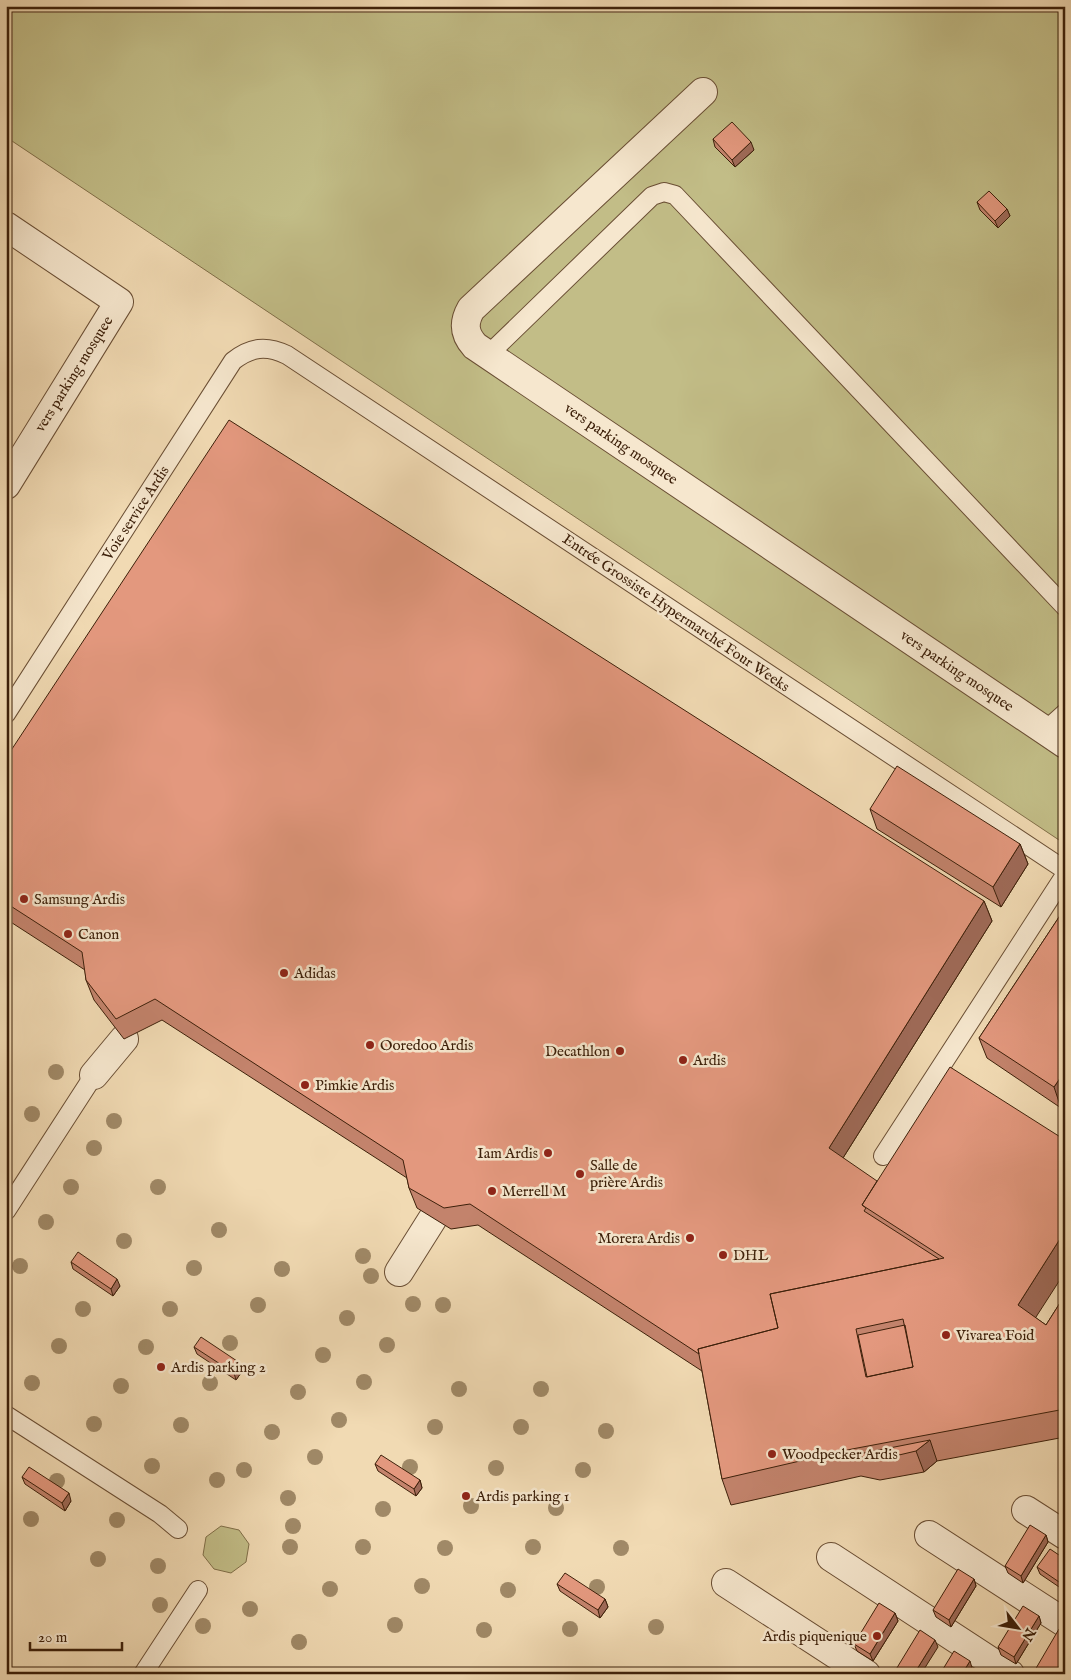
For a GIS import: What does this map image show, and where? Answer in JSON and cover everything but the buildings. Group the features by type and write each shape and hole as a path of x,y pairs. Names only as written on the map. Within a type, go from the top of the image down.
{"street":[{"name":"vers parking mosquee","path":"703,92 472,309 466,318 465,328 468,338 475,346 488,355 1055,737"},
{"name":"vers parking mosquee","path":"6,226 119,302 6,485"},
{"path":"94,1075 124,1039"},
{"path":"399,1272 434,1218"},
{"path":"1026,1510 1065,1535"},
{"path":"929,1535 1065,1624"},
{"path":"831,1557 1010,1674"},
{"path":"726,1584 866,1674"}],"lane":[{"path":"488,355 652,196 664,192 675,195 1065,607"},
{"name":"Voie service Ardis","path":"6,714 233,361 243,353 256,349 278,350 287,355"},
{"name":"Entrée Grossiste Hypermarché Four Weeks","path":"287,355 1065,870"},
{"path":"1055,737 1065,713"},
{"path":"883,1156 1065,875"},
{"path":"6,1211 94,1075"},
{"path":"6,1415 160,1514 178,1529"},
{"path":"143,1674 198,1590"}],"shaded area":[{"path":"6,6 1065,6 1065,844 6,137"},
{"path":"221,1526 239,1530 249,1544 246,1562 231,1573 214,1569 203,1555 206,1537"}],"place":[{"name":"Samsung Ardis","path":"24,899"},
{"name":"Canon","path":"68,934"},
{"name":"Adidas","path":"284,973"},
{"name":"Ooredoo Ardis","path":"370,1045"},
{"name":"Decathlon","path":"620,1051"},
{"name":"Ardis","path":"683,1060"},
{"name":"Pimkie Ardis","path":"305,1085"},
{"name":"Iam Ardis","path":"548,1153"},
{"name":"Salle de prière Ardis","path":"580,1174"},
{"name":"Merrell M","path":"492,1191"},
{"name":"Morera Ardis","path":"690,1238"},
{"name":"DHL","path":"723,1255"},
{"name":"Vivarea Foid","path":"946,1335"},
{"name":"Ardis parking 2","path":"161,1367"},
{"name":"Woodpecker Ardis","path":"772,1454"},
{"name":"Ardis parking 1","path":"466,1496"},
{"name":"Ardis piquenique","path":"877,1636"}]}
